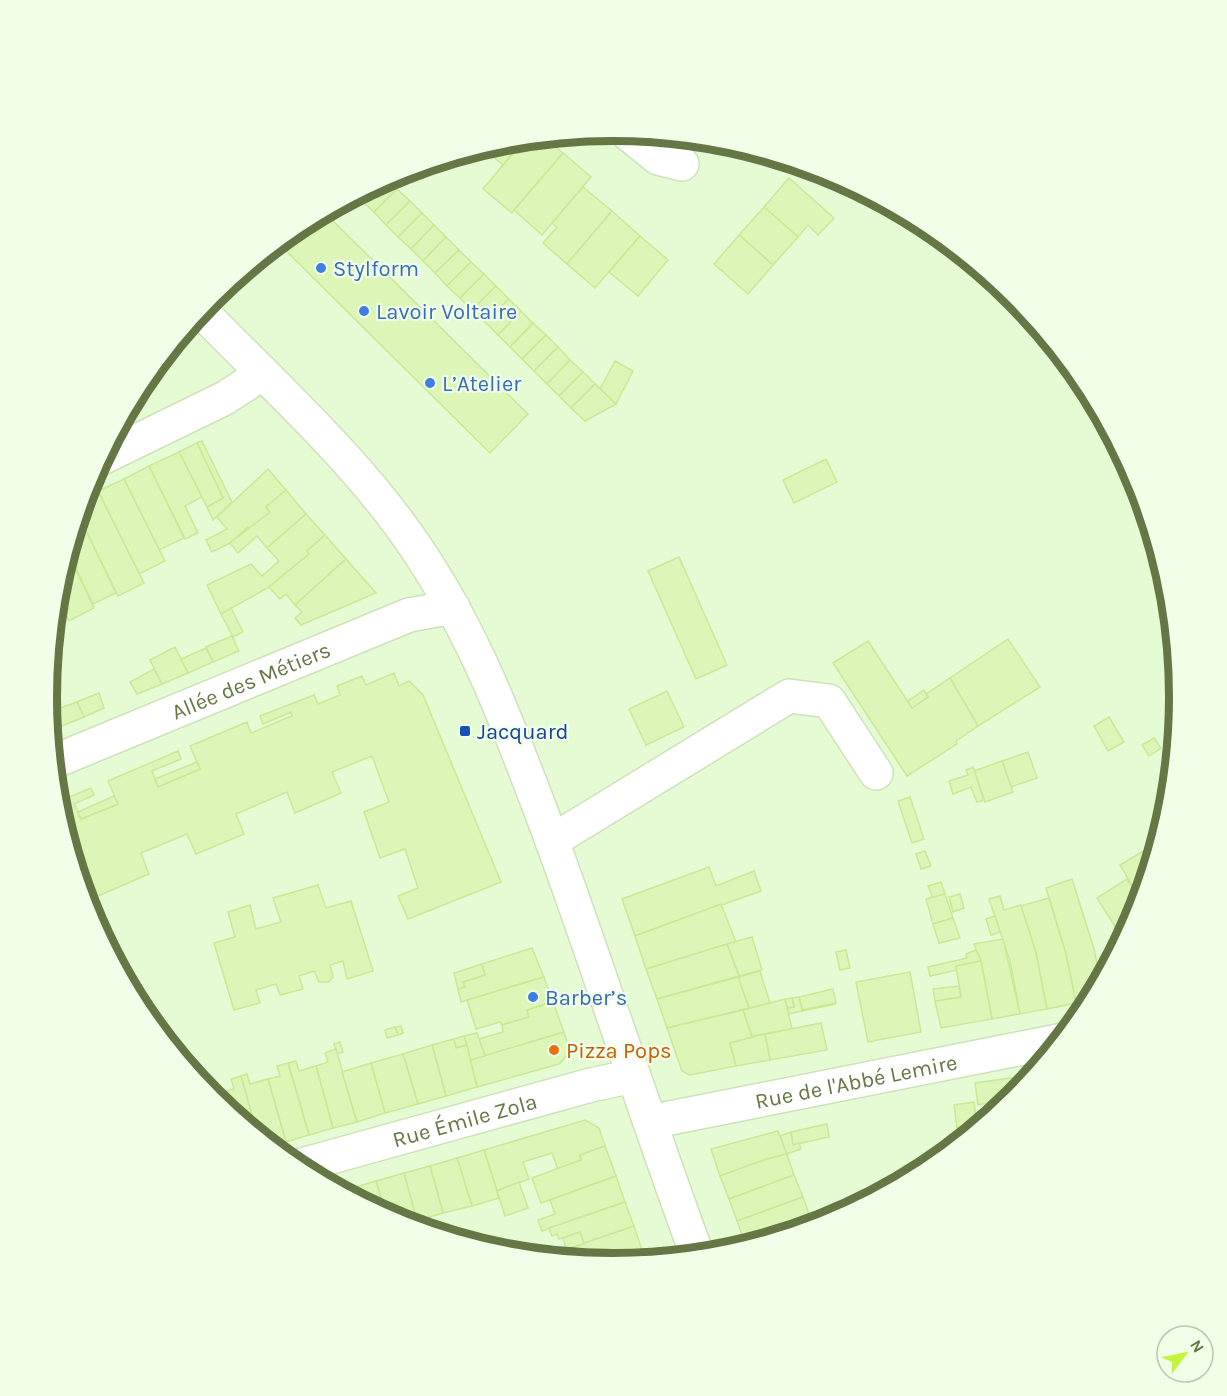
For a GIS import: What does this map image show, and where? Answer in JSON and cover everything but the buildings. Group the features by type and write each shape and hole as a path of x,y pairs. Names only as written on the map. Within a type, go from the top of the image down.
{"street":[{"path":"639,142 658,158 682,164"},
{"path":"207,318 356,471 390,512 418,549 480,657 505,714 552,842 695,1249"},
{"path":"114,452 242,389 262,374"},
{"name":"Allée des Métiers","path":"61,759 409,615 453,607"},
{"path":"552,842 789,696 829,701 876,773"},
{"name":"Rue de l'Abbé Lemire","path":"650,1122 1050,1042"},
{"name":"Rue Émile Zola","path":"308,1163 591,1085 633,1076"}],"shaded area":[{"path":"614,141 686,146 758,160 792,171 860,199 892,216 952,256 980,280 1007,304 1055,359 1076,389 1113,452 1128,485 1151,554 1165,625 1169,662 1169,734 1165,771 1151,842 1140,877 1113,944 1095,976 1055,1037 1032,1065 1007,1092 952,1140 923,1161 860,1197 792,1225 758,1236 686,1250 650,1253 577,1253 541,1250 469,1236 435,1225 367,1197 335,1180 275,1140 247,1116 220,1092 172,1037 151,1007 114,944 99,911 76,842 62,771 58,734 58,662 62,625 76,554 87,519 114,452 132,420 172,359 195,331 220,304 275,256 304,235 367,199 435,171 469,160 541,146 577,143"}],"place":[{"name":"Stylform","path":"321,268"},
{"name":"Lavoir Voltaire","path":"364,311"},
{"name":"L’Atelier","path":"430,383"},
{"name":"Jacquard","path":"465,731"},
{"name":"Barber’s","path":"533,997"},
{"name":"Pizza Pops","path":"554,1050"}]}
